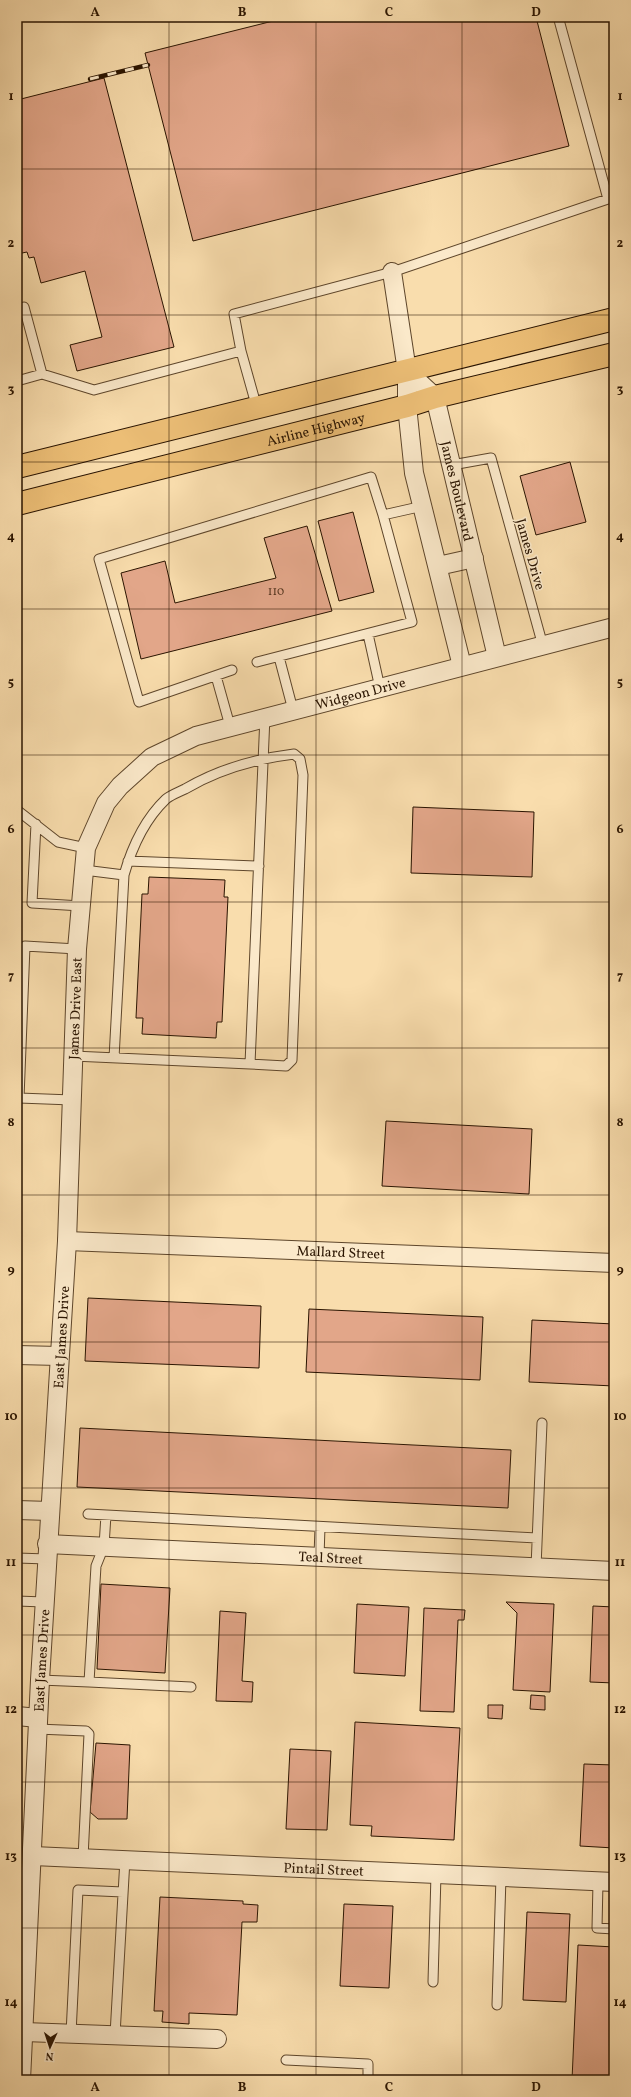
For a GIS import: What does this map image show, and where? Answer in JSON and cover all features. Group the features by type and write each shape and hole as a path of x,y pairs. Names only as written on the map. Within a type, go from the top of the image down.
{"highway":[{"path":"17,467 614,319"},
{"name":"Airline Highway","path":"17,504 407,406 435,397 614,354"}],"street":[{"path":"392,272 407,371 407,406 414,472 462,666"},
{"path":"407,371 435,397"},
{"name":"James Boulevard","path":"435,397 497,657"},
{"path":"438,566 474,558"},
{"name":"Widgeon Drive","path":"120,786 152,757 196,736 266,716 614,627"},
{"name":"James Drive East","path":"67,1241 77,949 86,848 106,803 120,786"},
{"name":"Mallard Street","path":"67,1241 614,1263"},
{"name":"East James Drive","path":"22,2080 24,2032 22,1963 23,1931 33,1856 44,1602 67,1241"},
{"path":"17,1355 59,1356"},
{"path":"17,1510 50,1511"},
{"name":"Teal Street","path":"47,1551 104,1546 614,1571"},
{"path":"17,1716 38,1723"},
{"name":"Pintail Street","path":"33,1856 606,1882"},
{"path":"24,2032 218,2039"}],"lane":[{"path":"257,408 234,314 392,272 608,199 559,20"},
{"path":"17,309 24,307 42,374"},
{"path":"17,381 42,374 94,390 242,351"},
{"name":"James Drive","path":"452,465 491,458 543,646"},
{"path":"232,670 139,702 99,559 371,477 383,515 412,622 257,662"},
{"path":"383,515 423,506"},
{"path":"368,634 380,688"},
{"path":"279,657 293,710"},
{"path":"216,676 230,726"},
{"path":"250,1064 266,716"},
{"path":"73,1056 114,1058 250,1064 286,1066 292,1060 295,938 303,775 300,759 294,754 264,758 203,778 167,798 142,828 128,861 124,875 114,1058"},
{"path":"17,810 58,842 86,848"},
{"path":"36,824 32,903 81,906"},
{"path":"128,861 259,866"},
{"path":"84,870 124,875"},
{"path":"72,1100 19,1098 21,946 77,949"},
{"path":"536,1567 542,1423"},
{"path":"88,1514 537,1538"},
{"path":"89,1682 96,1566 104,1546 106,1515"},
{"path":"319,1557 320,1527"},
{"path":"17,1558 47,1551"},
{"path":"17,1601 44,1602"},
{"path":"40,1680 192,1688"},
{"path":"38,1723 86,1731 89,1734 83,1858"},
{"path":"115,2036 125,1859"},
{"path":"433,1982 436,1874"},
{"path":"497,2005 501,1877"},
{"path":"606,1882 597,1928 614,1929"},
{"path":"70,2034 78,1890 123,1892"},
{"path":"286,2060 368,2064 368,2080"}],"building":[{"path":"289,17 536,17 569,146 193,241 145,53"},
{"path":"104,78 174,347 77,371 70,345 102,337 85,271 41,283 34,257 29,258 27,252 17,254 17,100"},
{"path":"570,462 586,522 536,535 520,476"},
{"path":"353,512 374,592 339,601 318,521"},
{"path":"307,526 332,611 141,659 121,573 165,561 175,603 276,578 264,538"},
{"path":"413,807 534,812 532,877 411,873"},
{"path":"149,877 225,880 224,897 228,897 222,1022 217,1022 216,1038 142,1034 143,1018 136,1018 142,894 148,894"},
{"path":"386,1121 532,1129 529,1194 382,1186"},
{"path":"88,1298 261,1306 259,1368 85,1361"},
{"path":"309,1309 483,1317 480,1380 306,1372"},
{"path":"532,1320 614,1324 614,1386 529,1382"},
{"path":"80,1428 511,1450 508,1508 77,1487"},
{"path":"101,1584 170,1588 165,1673 97,1669"},
{"path":"506,1602 554,1604 550,1692 513,1690 517,1613"},
{"path":"357,1604 409,1607 405,1676 354,1673"},
{"path":"593,1606 614,1607 614,1683 590,1682"},
{"path":"424,1608 465,1610 464,1620 458,1620 454,1712 420,1711"},
{"path":"220,1611 246,1613 242,1681 253,1682 252,1702 216,1701"},
{"path":"531,1695 545,1696 545,1710 530,1709"},
{"path":"488,1705 503,1705 502,1719 488,1718"},
{"path":"355,1722 460,1728 454,1840 371,1836 372,1826 350,1825"},
{"path":"96,1743 130,1745 127,1819 98,1819 90,1812"},
{"path":"290,1749 331,1751 327,1830 286,1829"},
{"path":"584,1764 614,1765 614,1848 580,1846"},
{"path":"160,1897 243,1901 243,1904 258,1905 257,1922 242,1922 237,2015 189,2013 189,2024 162,2022 163,2011 154,2011"},
{"path":"344,1904 393,1906 389,1988 340,1986"},
{"path":"527,1912 570,1914 566,2002 523,2000"},
{"path":"578,1945 614,1947 614,2080 572,2080"},
{"path":"72,2077 133,2080 72,2080"}],"railway":[{"path":"90,79 148,65"}]}
